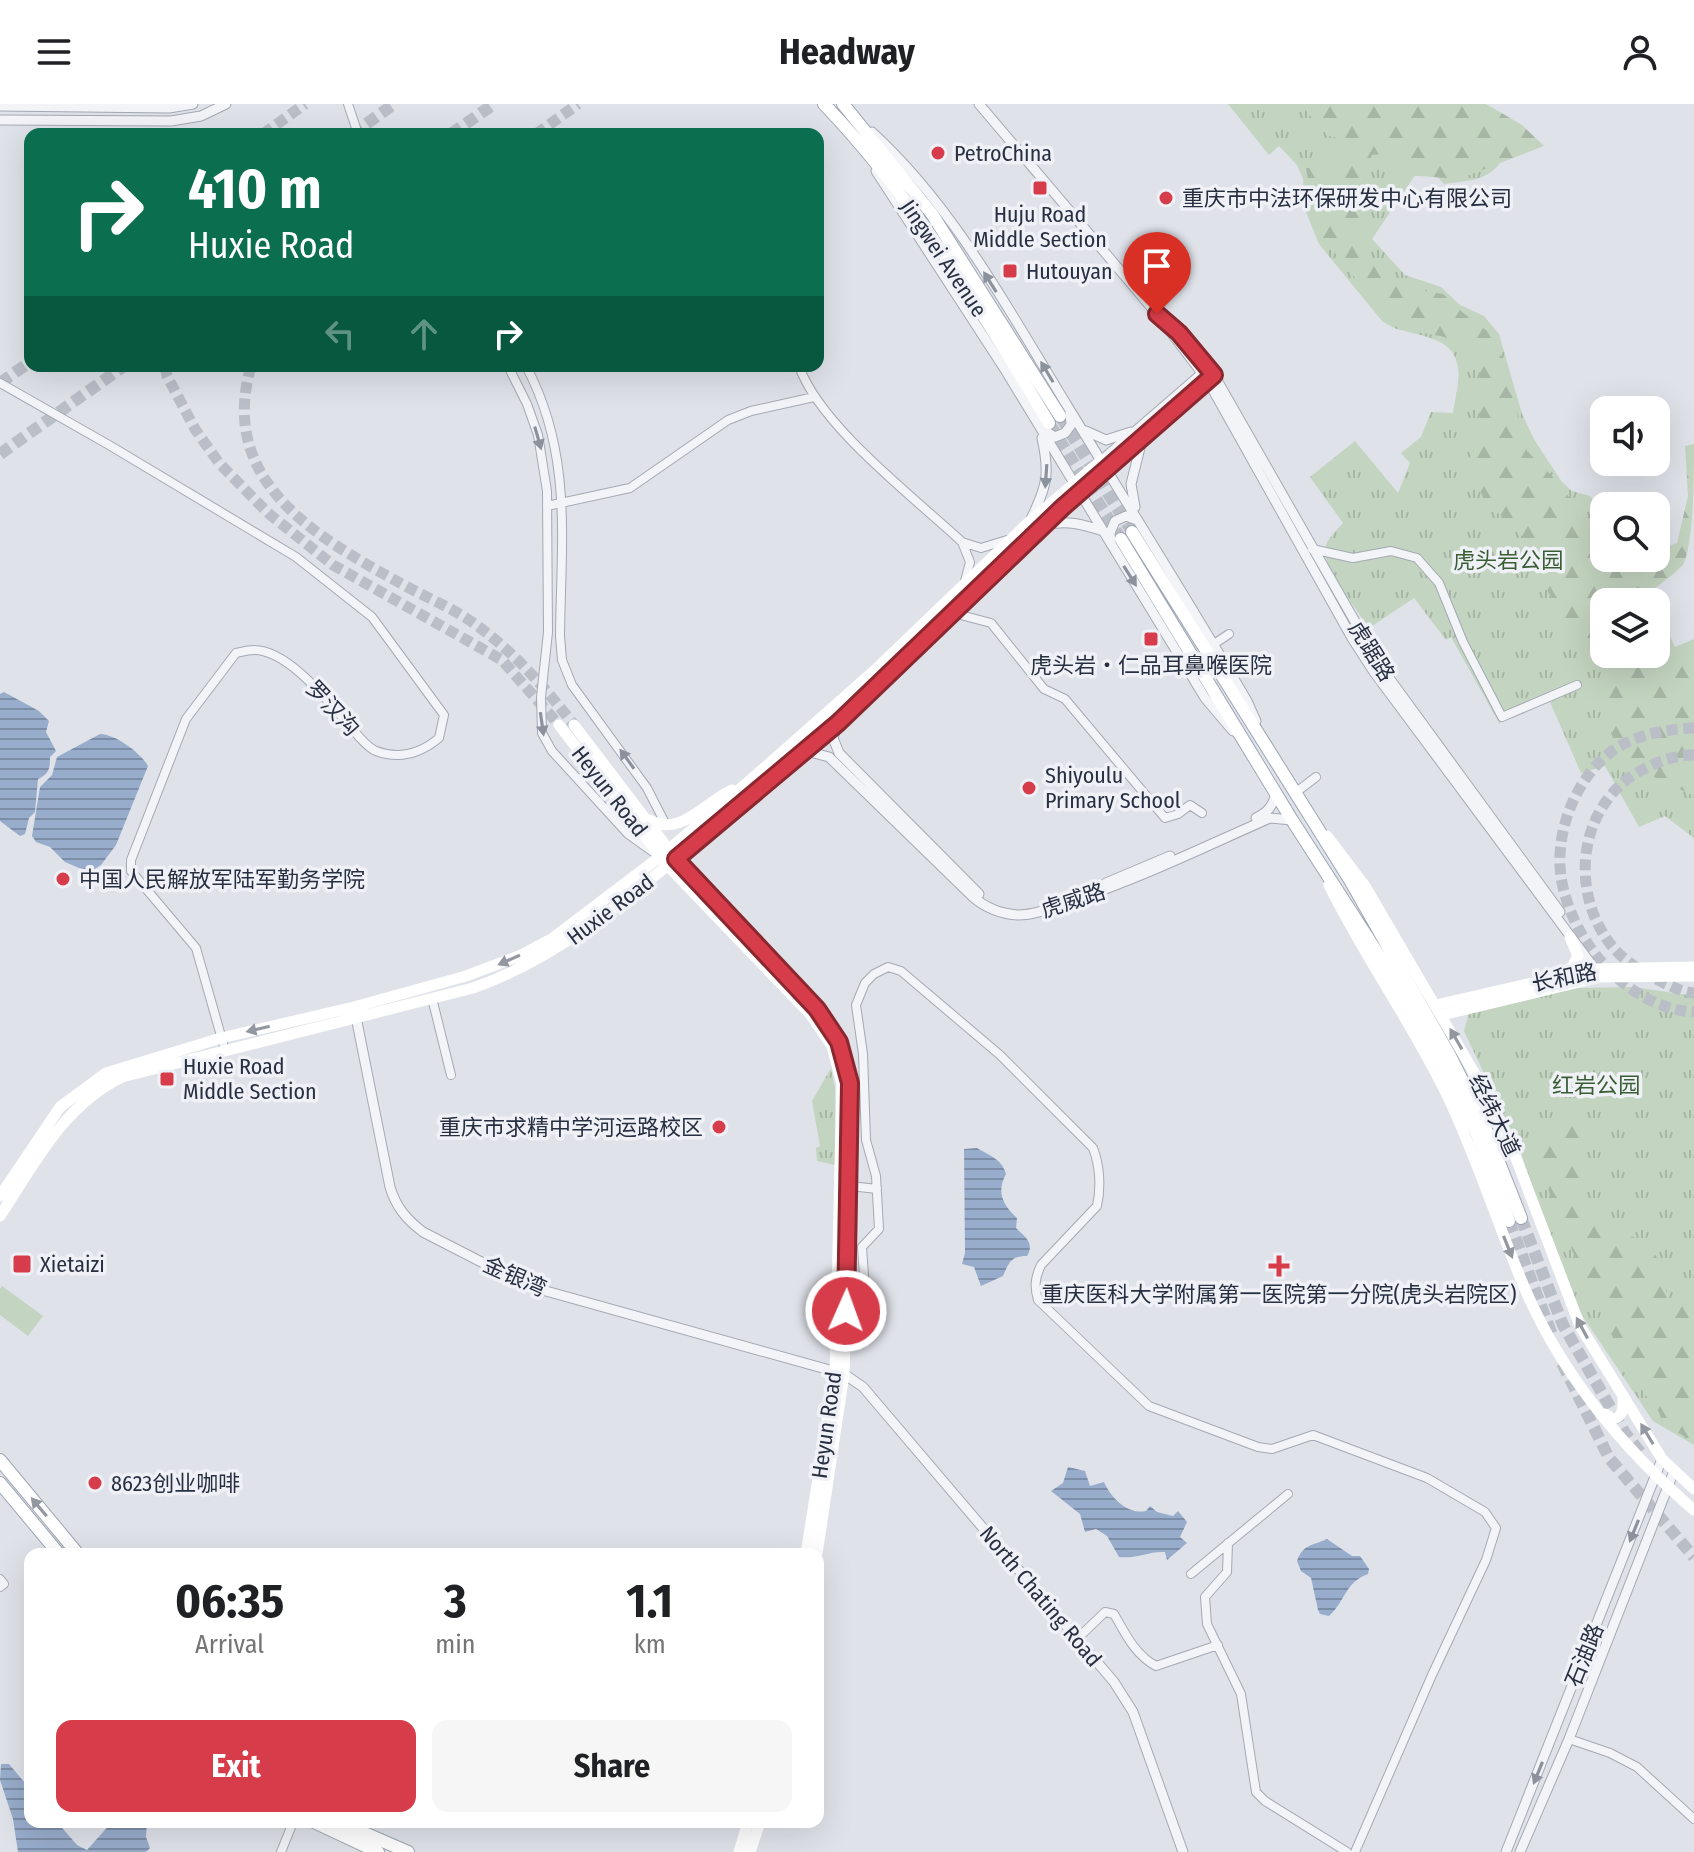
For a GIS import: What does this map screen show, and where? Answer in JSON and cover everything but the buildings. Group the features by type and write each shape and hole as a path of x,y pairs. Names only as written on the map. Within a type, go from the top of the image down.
{"main road":[{"name":"Jingwei Avenue","path":"824,104 904,198 961,277 1055,419"},
{"name":"Jingwei Avenue","path":"843,104 932,214 1055,419"},
{"name":"Huxie Road","path":"355,1012 519,956 553,938 668,858 747,783 874,671 1029,522 1105,464"},
{"name":"Huxie Road","path":"0,1196 60,1107 91,1081 117,1067 355,1012 432,998 495,980 559,947 838,723 1042,526 1076,487"},
{"path":"1126,534 1250,752 1358,920 1440,1058 1515,1220 1483,1122 1449,1054 1350,880 1308,814"},
{"name":"经纬大道","path":"1126,534 1308,814 1365,886 1439,1010 1490,1100 1511,1145 1575,1316 1662,1459 1694,1489"},
{"name":"Heyun Road","path":"559,725 668,858 810,1014 832,1046 839,1066 842,1084 840,1373 807,1548"},
{"name":"Heyun Road","path":"574,725 644,817 668,858 817,1009 839,1042 850,1083 850,1186 840,1373 818,1548"},
{"path":"644,817 666,826 678,825 719,796 747,783"},
{"name":"经纬大道","path":"1312,852 1349,927 1406,1019 1448,1097 1526,1292 1563,1360 1621,1440 1655,1477 1694,1510"},
{"path":"1548,979 1564,972 1577,960 1578,952 1570,937"},
{"name":"长和路","path":"1439,1010 1548,979 1694,967"},
{"name":"长和路","path":"1439,1010 1601,973 1694,976"},
{"name":"Huxie Road","path":"0,1216 58,1127 95,1091 134,1073 223,1044"},
{"path":"1602,1412 1610,1418 1619,1417 1623,1410 1623,1394"},
{"path":"0,1460 73,1548"},
{"path":"0,1483 54,1548"},
{"path":"327,1828 378,1852"},
{"path":"353,1828 408,1852"},
{"path":"739,1852 746,1828"},
{"path":"750,1852 758,1828"}],"street":[{"path":"0,106 169,108 193,104"},
{"path":"0,120 171,121 201,116 226,104"},
{"path":"348,104 356,128"},
{"name":"虎踞路","path":"979,104 1208,374 1381,667 1601,973"},
{"path":"511,372 538,435 547,491 548,632 540,723 546,742 628,834 668,858"},
{"path":"529,372 553,434 561,472 560,647 572,685"},
{"path":"801,372 814,397 848,435 962,542 989,547 1015,536"},
{"name":"虎踞路","path":"1208,374 1352,638 1374,672 1570,937 1601,973"},
{"name":"Huxie Road","path":"1105,464 1145,425 1208,374"},
{"name":"Huxie Road","path":"1105,464 1143,439 1208,374"},
{"name":"罗汉沟","path":"0,383 296,557 372,617 444,715 439,738 423,751 410,755 375,751 310,680 270,653 254,650 236,653 186,719 131,860 131,871 196,948 223,1044"},
{"path":"547,506 630,488 740,414 814,397"},
{"path":"1055,419 1106,440 1145,425"},
{"path":"1055,419 1076,487 1103,531"},
{"path":"1029,522 1047,480 1047,460 1055,419"},
{"path":"1082,429 1105,464 1126,534 1214,644 1247,701 1270,753"},
{"path":"1126,534 1131,484 1143,439"},
{"path":"1042,526 1061,521 1126,534"},
{"path":"962,542 970,562 962,588"},
{"path":"1312,549 1353,558 1391,551 1417,558 1439,583 1463,642 1502,717 1577,685"},
{"path":"953,613 991,623 1044,689 1065,699 1165,818 1178,814 1190,805 1202,813"},
{"path":"1214,644 1229,634"},
{"path":"544,673 549,666 556,665 572,685 647,788 666,826"},
{"name":"虎威路","path":"838,723 833,738 848,764 977,892 987,901 1007,908 1029,909 1113,880 1266,813 1273,805 1276,794"},
{"name":"虎威路","path":"806,751 829,757 984,906 1018,915 1043,910 1121,884 1270,818 1292,820"},
{"path":"1295,793 1316,777"},
{"path":"866,1305 862,1247 879,1229 877,1189 866,1140 863,1054 856,1005 865,983 888,967 901,971 1000,1055 1093,1148 1100,1195 1097,1206 1041,1265 1035,1277 1035,1289 1038,1300 1149,1406 1258,1447 1272,1449 1313,1435 1427,1478 1485,1512 1496,1528 1494,1542 1355,1852"},
{"path":"432,998 451,1075"},
{"name":"金银湾","path":"355,1012 394,1201 423,1232 528,1286 840,1373"},
{"path":"850,1186 877,1189"},
{"name":"North Chating Road","path":"840,1373 863,1387 1114,1682 1133,1712 1183,1852"},
{"name":"石油路","path":"1506,1852 1662,1459"},
{"name":"石油路","path":"1520,1852 1569,1739 1674,1471"},
{"path":"1191,1574 1288,1494"},
{"path":"1228,1543 1227,1572 1205,1597 1207,1624 1241,1694 1256,1792 1265,1801 1347,1852"},
{"path":"0,1579 4,1584 0,1587"},
{"path":"1077,1639 1105,1612 1114,1614 1128,1639 1146,1660 1156,1666 1218,1645"},
{"path":"1569,1739 1610,1753 1637,1767 1694,1819"},
{"path":"281,1852 291,1828"}],"green space":[{"name":"虎头岩公园","path":"1228,104 1471,104 1488,116 1504,157 1498,165 1478,178 1444,184 1424,162 1372,239 1405,275 1441,287 1460,305 1484,316 1499,334 1522,414 1535,441 1562,482 1572,491 1590,496 1590,572 1633,572 1643,577 1648,588 1590,588 1590,668 1670,668 1670,636 1694,691 1694,838 1665,816 1639,827 1605,766 1581,773 1550,702 1499,723 1451,637 1446,640 1414,598 1369,628 1342,589 1329,567 1325,549 1343,523 1310,477 1355,441 1398,493 1410,463 1401,453 1421,437 1431,412 1453,413 1458,368 1455,356 1439,341 1382,321 1319,244 1306,212 1303,179 1297,165 1279,146 1269,155"},
{"path":"1300,104 1486,104 1522,125 1544,146 1459,179 1406,175 1391,153 1372,155 1355,197 1363,243 1388,285 1443,294 1490,333 1499,347 1527,451 1590,518 1590,572 1670,572 1670,546 1677,543 1688,496 1685,446 1694,444 1692,522 1684,563 1656,588 1590,588 1590,651 1577,649 1569,627 1527,556 1524,538 1484,500 1469,459 1482,435 1478,402 1481,351 1441,336 1396,329 1318,232 1306,168 1334,166 1343,147 1342,138 1328,136"},
{"path":"1694,639 1694,796 1631,766 1601,713 1594,691 1603,687 1605,668 1670,668 1670,643 1675,647"},
{"name":"红岩公园","path":"1634,987 1694,996 1694,1445 1653,1421 1569,1296 1520,1150 1464,1031 1469,1013 1577,988"},
{"path":"831,1068 835,1088 835,1165 817,1161 816,1148 820,1146 812,1101"},
{"path":"1610,1117 1608,1132 1586,1151 1581,1162 1582,1186 1595,1210 1606,1221 1652,1251 1658,1259 1668,1296 1673,1302 1694,1307 1694,1442 1672,1429 1632,1377 1554,1212 1545,1175 1537,1163 1534,1149 1537,1136 1563,1124"},
{"path":"2,1286 43,1316 28,1336 0,1315"}],"water":[{"path":"4,692 39,711 49,721 46,732 56,751 50,757 47,773 38,779 35,812 29,818 25,834 20,836 0,821 0,694"},
{"path":"100,734 127,745 148,766 116,845 101,865 93,870 65,862 50,847 36,842 32,836 40,787 52,775 57,757"},
{"path":"977,1148 1002,1165 1006,1174 1002,1198 1017,1218 1016,1228 1028,1240 1030,1247 1027,1256 1011,1261 1003,1276 981,1286 974,1267 962,1264 965,1253 964,1149"},
{"path":"1068,1467 1085,1471 1090,1486 1104,1482 1111,1494 1127,1508 1139,1512 1146,1511 1150,1506 1157,1512 1173,1516 1178,1511 1187,1522 1180,1537 1187,1543 1167,1560 1165,1552 1119,1557 1107,1536 1096,1529 1085,1532 1080,1514 1051,1491 1063,1483"},
{"path":"1327,1539 1352,1556 1360,1556 1369,1569 1368,1574 1354,1582 1329,1616 1320,1614 1311,1578 1301,1571 1297,1561 1305,1548"},
{"path":"1,1764 9,1764 24,1782 24,1828 62,1828 77,1845 87,1850 107,1828 147,1828 150,1848 146,1852 18,1852 13,1819 0,1780"}],"tunnel":[{"path":"271,128 305,104"},
{"path":"360,128 394,104"},
{"path":"460,128 494,104"},
{"path":"544,128 578,104"},
{"path":"0,383 24,366"},
{"path":"0,454 116,372"},
{"path":"166,372 195,429 219,463 268,513 333,565 502,660 559,725"},
{"path":"250,372 244,406 248,442 261,473 281,500 337,546 482,629 524,667 574,725"},
{"path":"1060,416 1132,532"},
{"path":"1049,423 1121,539"},
{"path":"1694,728 1637,738 1616,748 1595,766 1569,810 1560,860 1567,901 1577,925 1606,967 1646,998 1669,1008 1694,1012"},
{"path":"1694,755 1661,761 1621,785 1593,825 1585,874 1597,923 1615,950 1654,978 1694,993"},
{"path":"1521,1218 1563,1325 1625,1433 1643,1456"},
{"path":"1509,1221 1552,1335"},
{"path":"1562,1363 1609,1458 1694,1557"}],"place":[{"name":"PetroChina","path":"938,153"},
{"name":"Huju Road Middle Section","path":"1040,188"},
{"name":"重庆市中法环保研发中心有限公司","path":"1166,198"},
{"name":"Hutouyan","path":"1010,271"},
{"name":"虎头岩‧仁品耳鼻喉医院","path":"1151,639"},
{"name":"Shiyoulu Primary School","path":"1029,788"},
{"name":"中国人民解放军陆军勤务学院","path":"63,879"},
{"name":"Huxie Road Middle Section","path":"167,1079"},
{"name":"重庆市求精中学河运路校区","path":"719,1127"},
{"name":"Xietaizi","path":"22,1264"},
{"name":"重庆医科大学附属第一医院第一分院(虎头岩院区)","path":"1279,1266"},
{"name":"8623创业咖啡","path":"95,1483"}],"route":[{"path":"846,1311 850,1083 839,1042 817,1009 676,859 838,723 1042,526 1214,375 1179,333 1157,314"}]}
